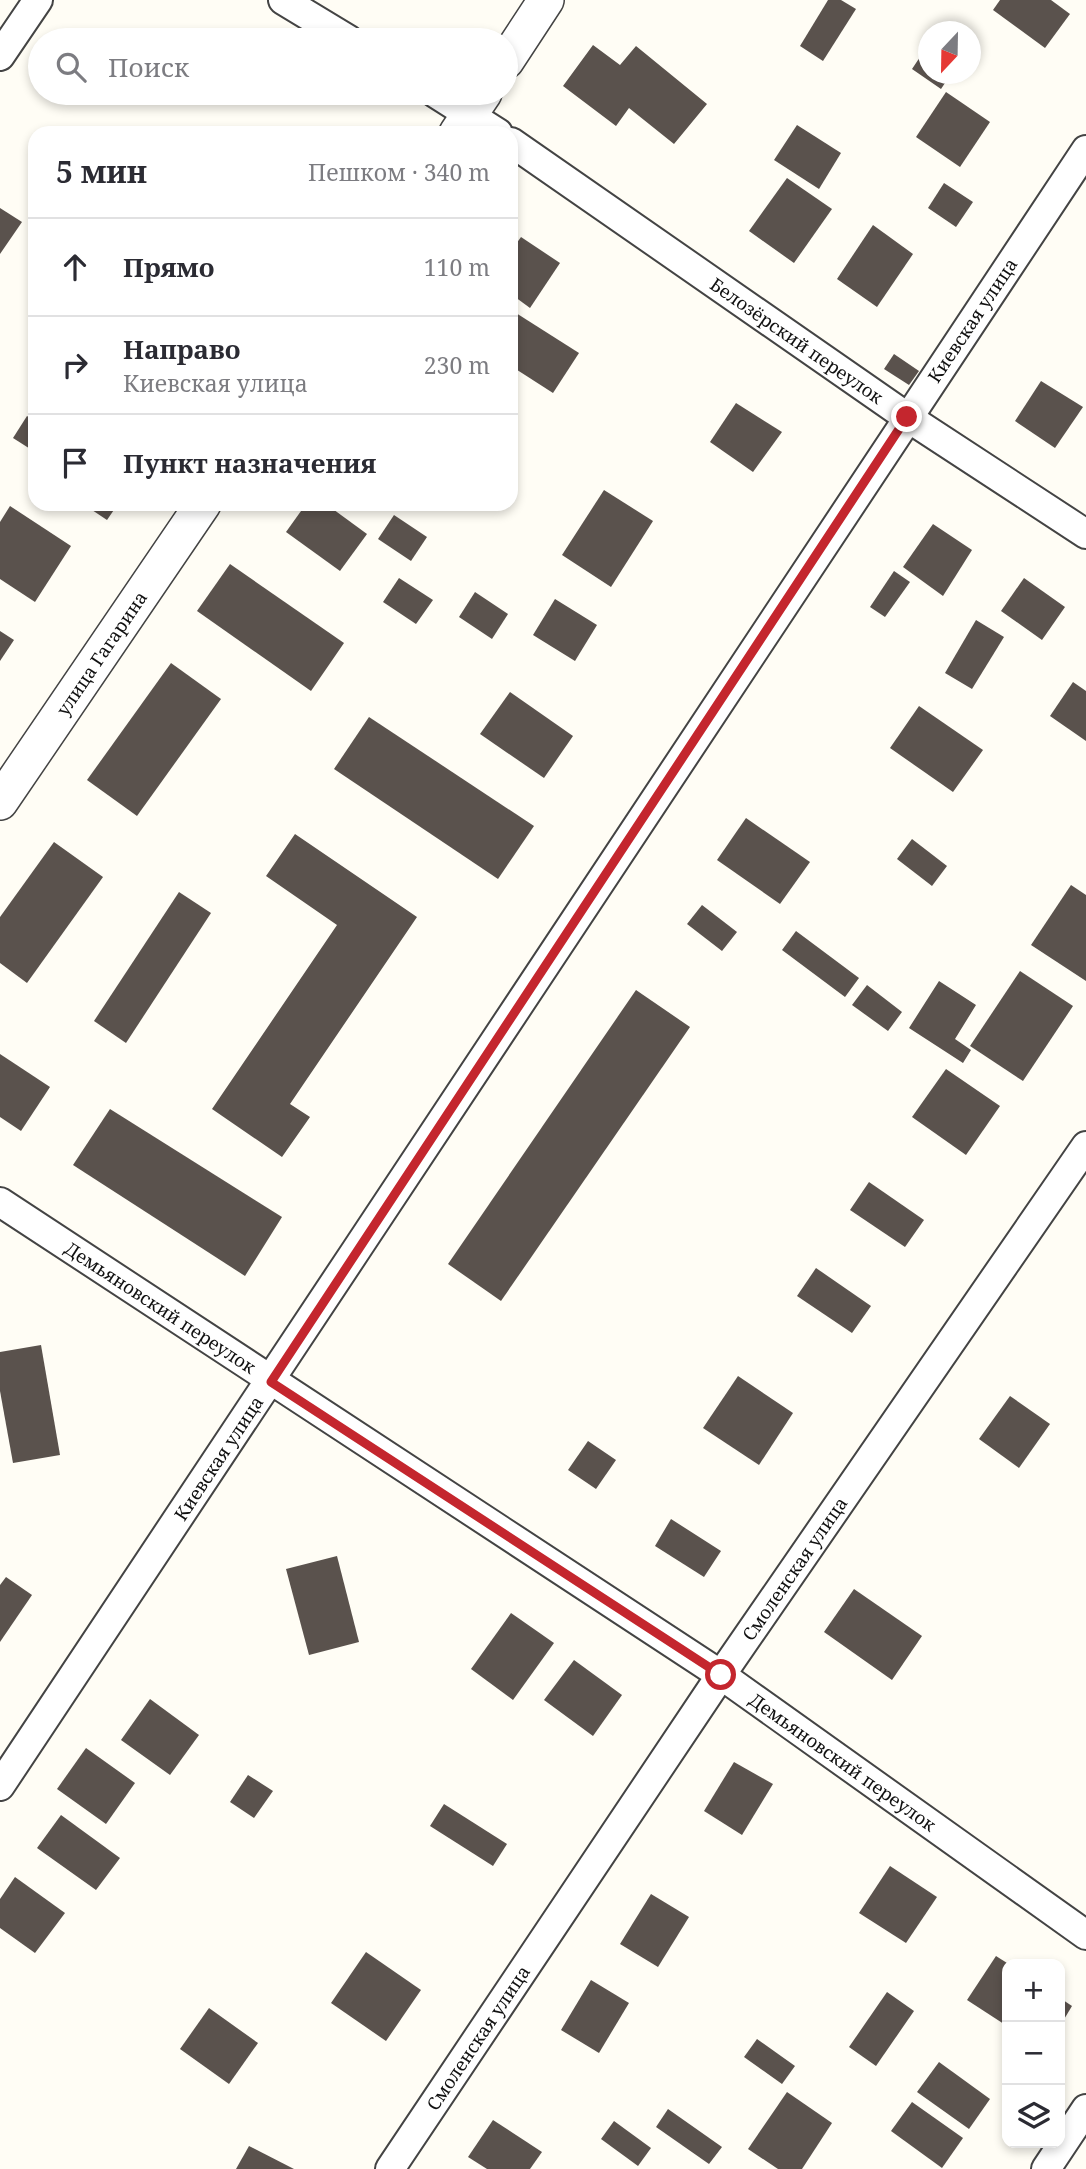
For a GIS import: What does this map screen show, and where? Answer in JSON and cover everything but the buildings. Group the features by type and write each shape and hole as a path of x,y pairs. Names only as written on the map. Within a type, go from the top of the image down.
{"street":[{"path":"0,56 38,0"},
{"path":"282,0 329,28"},
{"path":"518,43 546,0"},
{"path":"455,105 477,118"},
{"name":"Белозёрский переулок","path":"518,147 907,417 1086,534"},
{"name":"Киевская улица","path":"0,1786 271,1382 1086,150"},
{"name":"улица Гагарина","path":"0,802 199,511"},
{"name":"Смоленская улица","path":"390,2169 721,1675 1086,1146"},
{"name":"Демьяновский переулок","path":"0,1202 721,1675 1086,1935"},
{"path":"1046,2169 1086,2109"}],"route":[{"path":"721,1675 271,1382 907,417"}]}
